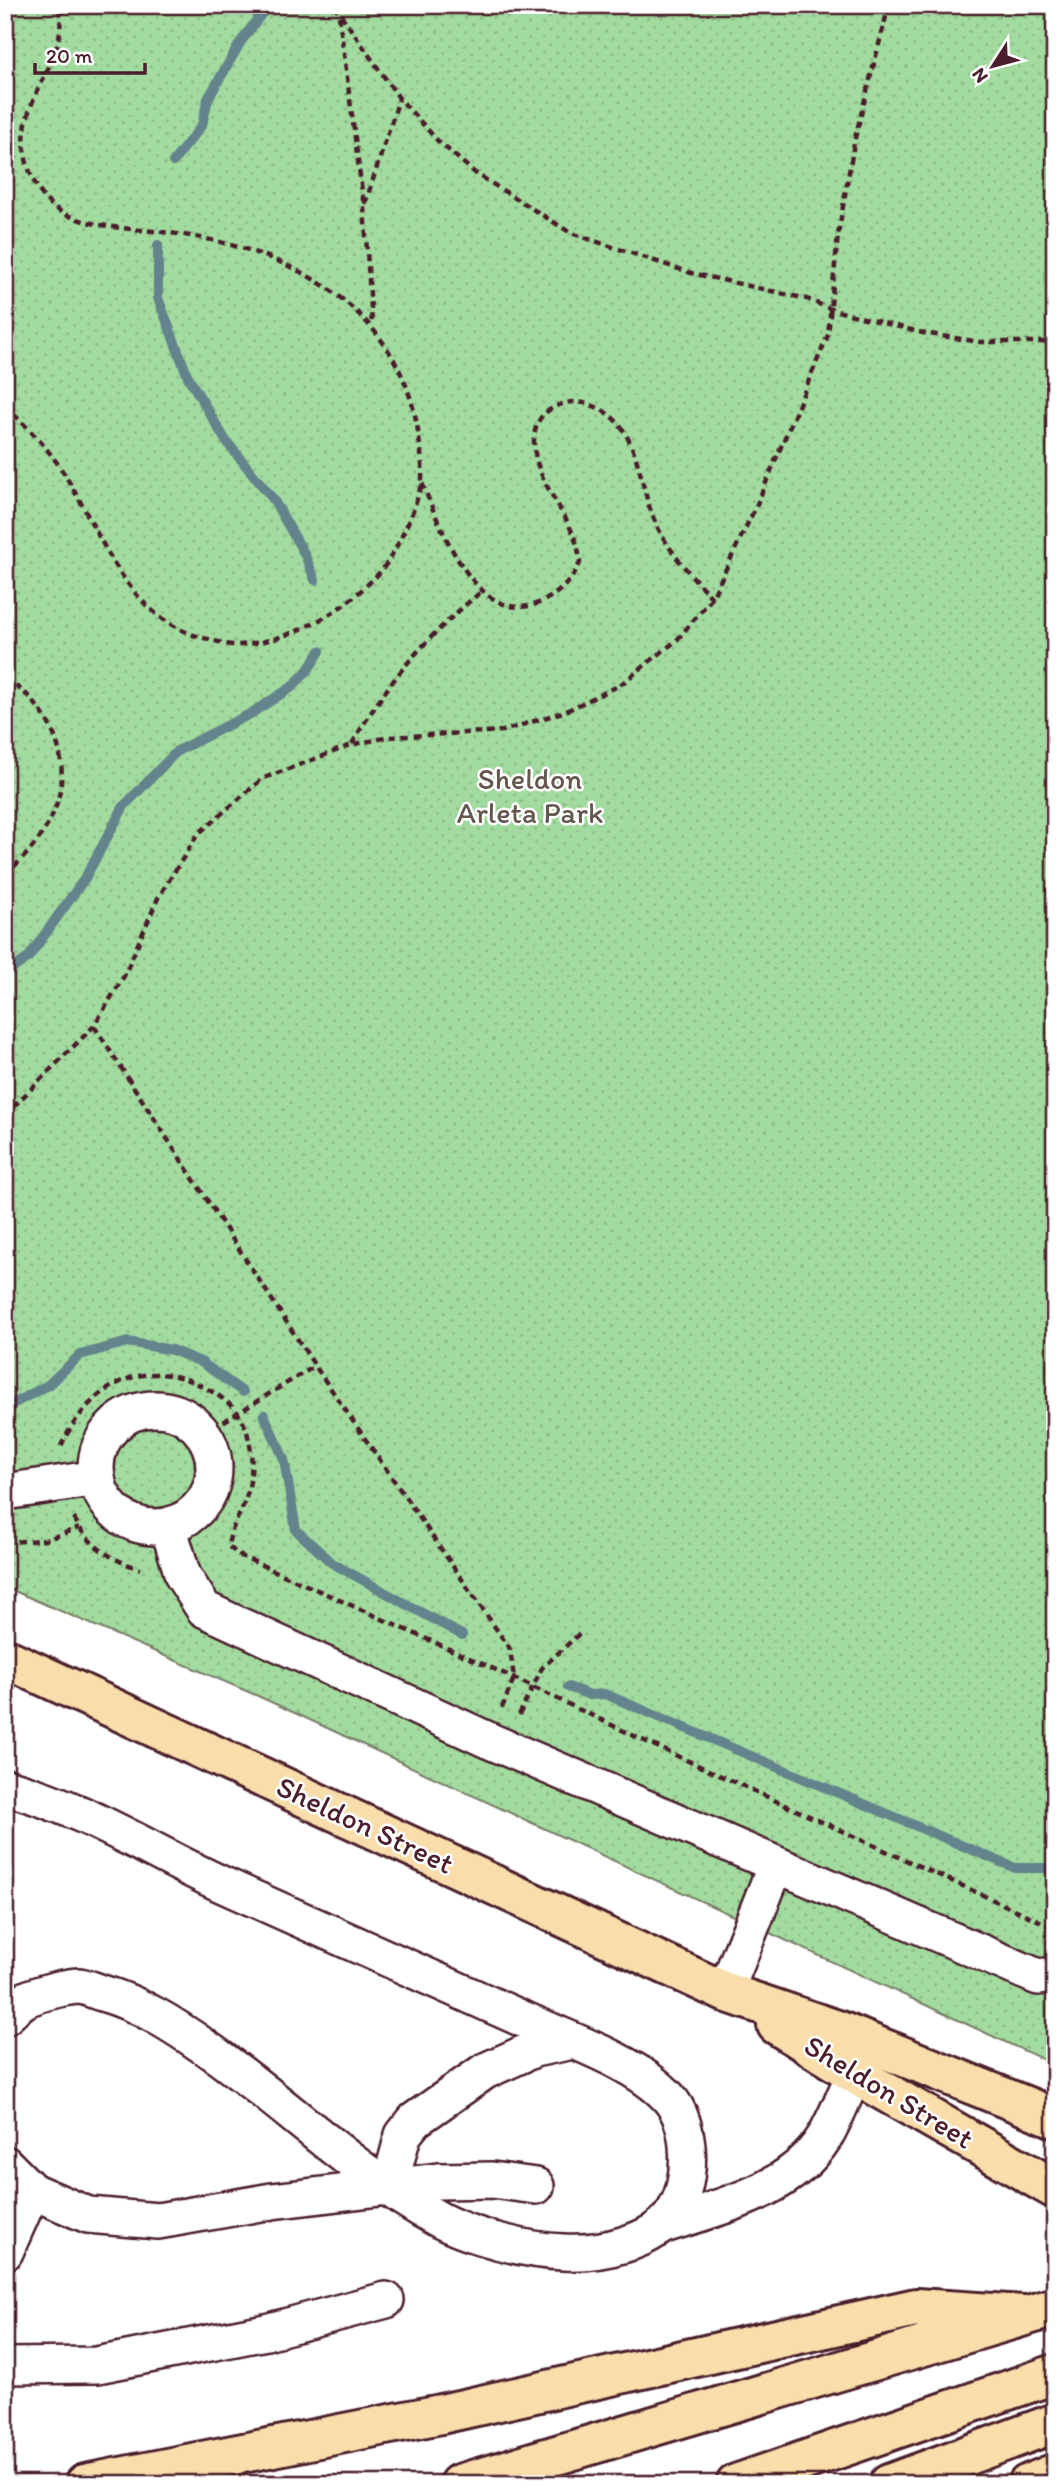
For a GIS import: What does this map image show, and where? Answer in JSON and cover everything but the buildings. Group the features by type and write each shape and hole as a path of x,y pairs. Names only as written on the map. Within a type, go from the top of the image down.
{"main road":[{"name":"Sheldon Street","path":"5,1658 725,1992 840,2031 1055,2119"},
{"name":"Sheldon Street","path":"725,1992 855,2074 1055,2189"},
{"path":"85,2484 441,2414 916,2308 1040,2311"},
{"path":"459,2484 1040,2311"},
{"path":"736,2484 1055,2374"},
{"path":"889,2484 1055,2423"},
{"path":"1028,2484 1055,2473"}],"lane":[{"path":"154,1409 173,1412 190,1420 203,1434 212,1452 214,1471 210,1489 200,1506 186,1519 168,1526 149,1526 130,1521 113,1510 97,1478 97,1455 104,1437 117,1422 134,1412 154,1409"},
{"path":"5,1492 97,1478"},
{"path":"168,1526 183,1577 204,1609 498,1745 1038,1978 1055,1975"},
{"path":"5,1787 31,1794 124,1835 222,1885 573,2041 646,2078 670,2098 685,2123 689,2147 678,2207 664,2225"},
{"path":"725,1992 776,1865"},
{"path":"5,2017 24,2000 79,1986 125,1999 176,2027 232,2066 389,2188 442,2221 532,2249 566,2253 604,2248 638,2239 664,2225 753,2195 790,2174 804,2162 823,2138 855,2074"},
{"path":"389,2188 403,2136 415,2120 485,2071 534,2049 573,2041"},
{"path":"5,2164 32,2191 88,2215 158,2221 272,2201 438,2181 492,2180 537,2186"},
{"path":"5,2252 32,2191"},
{"path":"5,2367 97,2365 266,2332 386,2300"}],"path":[{"path":"58,5 60,33 55,54 26,115 21,137 29,171 48,202 82,221 203,239 268,257 313,278 344,300 372,325 400,369 415,414 422,482 443,533 462,566 482,591 499,602 517,606 536,605 551,597 575,573 580,564 579,548 544,480 534,443 536,426 545,412 561,403 577,401 601,409 624,430 639,462 657,526 672,554 712,598"},
{"path":"334,5 400,99 438,141 475,173 571,233 691,273 807,299 833,310 923,333 980,342 1055,342"},
{"path":"5,1115 94,1026 124,976 158,898 198,834 262,779 351,745 389,737 503,731 566,711 620,685 677,640 712,598 757,504 828,335 833,310 838,235 855,138 888,5"},
{"path":"339,15 364,207 372,325"},
{"path":"364,207 400,99"},
{"path":"5,406 44,444 124,581 156,615 191,635 234,645 282,636 321,621 353,598 383,569 405,526 422,482"},
{"path":"351,745 390,681 418,649 482,591"},
{"path":"5,679 31,699 52,730 63,769 58,807 35,848 5,874"},
{"path":"94,1026 315,1366 510,1650 514,1678 498,1745"},
{"path":"203,1434 315,1366"},
{"path":"140,1569 99,1550 79,1528 60,1483 57,1469 59,1449 68,1431 95,1396 114,1384 150,1374 188,1379 219,1396 238,1413 247,1432 252,1477 248,1494 230,1532 228,1546 239,1555 273,1573 514,1678 663,1750 1055,1928"},
{"path":"5,1542 45,1541 79,1528"},
{"path":"498,1745 542,1668 579,1634"}],"green space":[{"name":"Sheldon Arleta Park","path":"5,5 1055,5 1055,2065 258,1696 5,1587"}],"waterway":[{"path":"173,162 202,125 208,99 240,43 268,5"},
{"path":"158,245 158,298 188,377 226,441 273,499 305,555 315,580"},
{"path":"5,974 28,958 85,878 124,806 177,751 250,714 292,687 308,670 320,651"},
{"path":"5,1408 48,1385 80,1355 128,1342 172,1350 201,1362 243,1392"},
{"path":"264,1415 284,1459 296,1530 332,1563 462,1635"},
{"path":"568,1687 590,1695 605,1694 1015,1868 1055,1868"}]}
